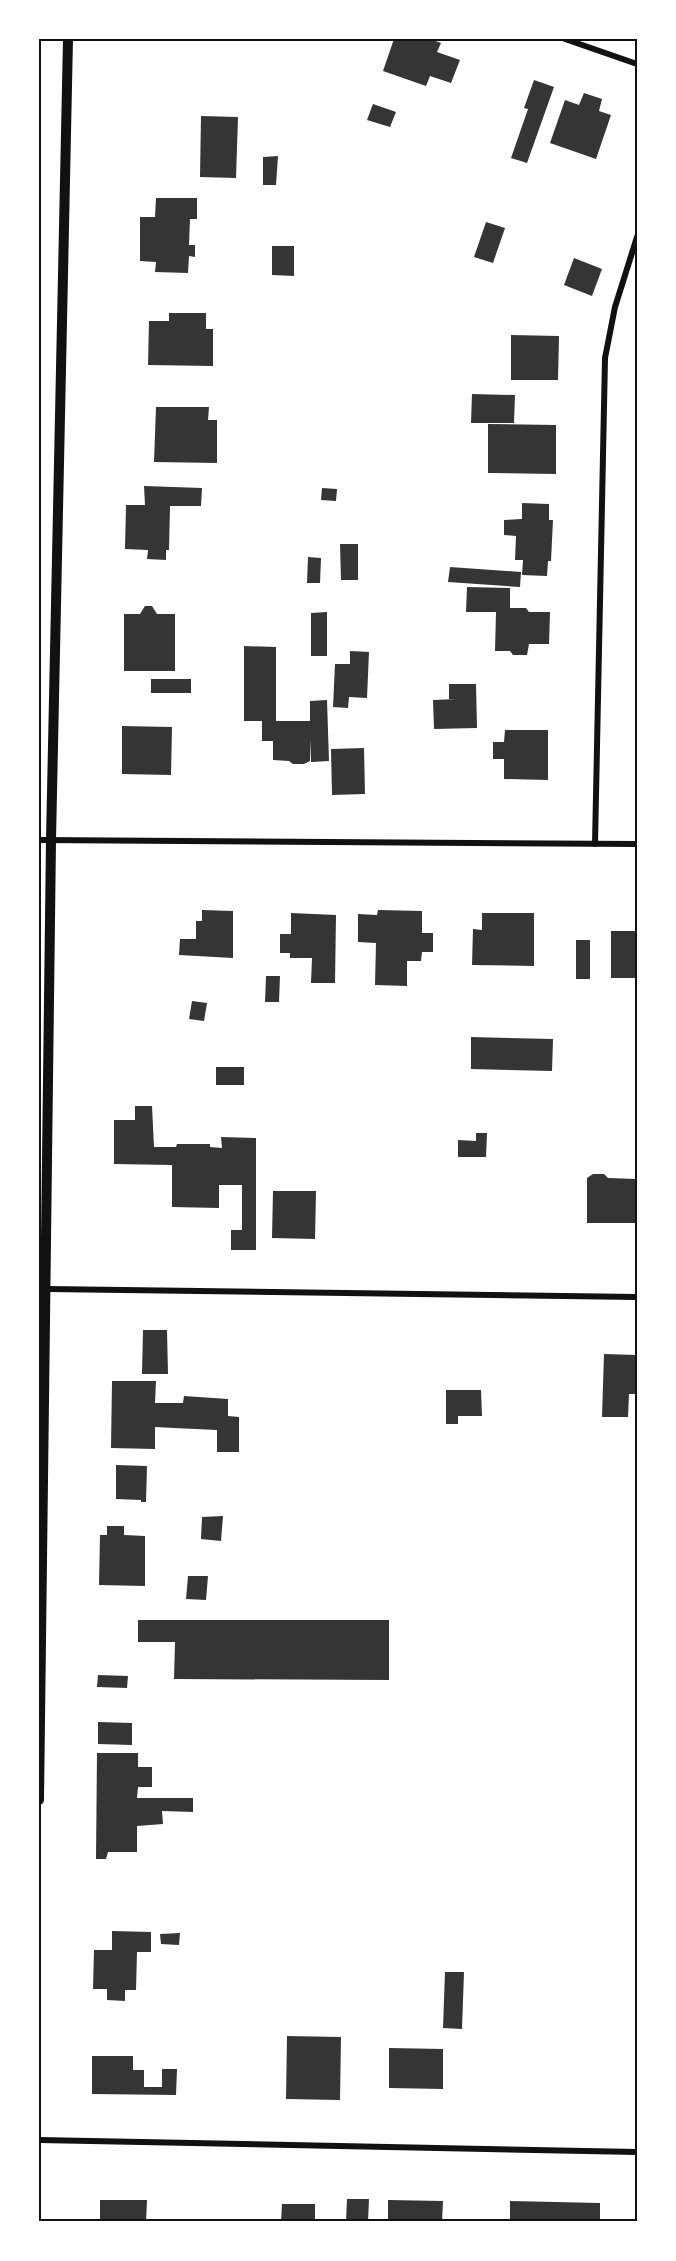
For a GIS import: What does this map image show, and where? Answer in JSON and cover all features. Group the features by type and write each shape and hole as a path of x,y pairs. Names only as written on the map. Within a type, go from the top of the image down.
{"street":[{"path":"39,1800 51,840 68,39"},
{"path":"565,39 637,64"},
{"path":"595,844 605,358 615,307 637,237"},
{"path":"39,840 637,844"},
{"path":"47,1289 637,1297"},
{"path":"39,2140 637,2152"}],"building":[{"path":"394,39 430,39 441,43 437,52 460,60 451,83 430,76 426,86 383,71"},
{"path":"534,80 554,87 527,163 511,158 528,109 524,108"},
{"path":"584,93 602,99 599,111 611,115 596,159 550,143 565,100 579,105"},
{"path":"373,104 396,112 390,127 367,120"},
{"path":"201,116 238,117 236,178 200,177"},
{"path":"278,156 276,185 263,185 263,157"},
{"path":"156,198 197,198 197,219 190,219 189,245 195,245 195,257 189,256 188,273 155,272 156,262 140,261 140,217 155,217"},
{"path":"486,222 505,228 493,263 474,257"},
{"path":"272,246 294,246 294,276 272,275"},
{"path":"574,258 602,269 592,296 564,285"},
{"path":"169,313 206,313 206,329 213,329 213,366 148,365 149,321 169,321"},
{"path":"511,335 559,336 558,380 511,380"},
{"path":"472,394 515,395 514,423 471,423"},
{"path":"156,407 209,407 208,420 217,420 217,463 154,462"},
{"path":"488,424 556,425 556,474 488,473"},
{"path":"144,486 202,488 201,506 170,506 169,550 166,550 166,560 147,559 148,550 125,549 126,505 145,505"},
{"path":"322,488 337,489 336,501 321,500"},
{"path":"522,503 549,504 549,520 553,520 551,561 548,561 547,576 522,575 523,560 515,560 516,536 504,535 504,520 522,519"},
{"path":"340,544 358,544 358,580 341,580"},
{"path":"308,557 321,558 320,583 307,583"},
{"path":"450,567 521,572 520,587 448,582"},
{"path":"467,587 510,588 510,608 526,608 529,612 550,612 549,644 529,644 527,655 513,655 510,651 495,651 496,612 466,612"},
{"path":"145,606 152,606 157,614 175,614 175,671 124,671 124,614 140,614"},
{"path":"327,612 327,656 311,656 311,613"},
{"path":"244,646 276,647 276,721 310,721 310,701 327,700 329,761 311,762 311,739 310,761 304,764 293,764 289,761 273,760 273,741 262,741 262,721 244,721"},
{"path":"350,651 369,652 367,698 349,697 348,708 333,707 335,664 350,664"},
{"path":"151,679 191,679 191,693 151,693"},
{"path":"449,684 476,684 477,728 434,729 433,700 457,699 449,699"},
{"path":"122,726 172,727 171,775 122,774"},
{"path":"505,730 548,730 548,780 504,779 504,759 493,759 493,742 504,742"},
{"path":"364,748 365,794 332,795 331,749"},
{"path":"202,910 233,911 233,958 179,955 180,939 196,939 196,921 202,921"},
{"path":"378,910 422,911 422,933 433,933 433,952 422,952 421,961 407,961 407,986 375,985 376,943 358,942 358,914 377,915"},
{"path":"291,913 336,915 335,983 311,983 312,958 290,958 290,953 280,953 280,934 291,934"},
{"path":"482,913 534,913 534,966 472,965 473,929 482,930"},
{"path":"611,931 637,931 637,978 611,978"},
{"path":"576,940 590,940 590,979 576,979"},
{"path":"266,976 280,976 279,1002 265,1002"},
{"path":"192,1001 207,1003 204,1021 189,1019"},
{"path":"471,1037 553,1039 552,1071 471,1069"},
{"path":"216,1067 244,1067 244,1085 216,1085"},
{"path":"135,1106 152,1106 154,1147 210,1144 210,1147 222,1148 221,1137 256,1138 256,1250 231,1250 231,1230 242,1230 242,1185 219,1185 219,1208 172,1207 172,1165 114,1164 114,1120 135,1120"},
{"path":"476,1133 487,1133 486,1157 458,1157 458,1140 476,1141"},
{"path":"593,1174 604,1174 608,1178 637,1179 637,1223 587,1223 587,1178"},
{"path":"273,1191 316,1191 315,1239 272,1238"},
{"path":"143,1330 167,1330 168,1374 142,1374"},
{"path":"604,1354 637,1355 637,1394 629,1394 628,1417 602,1417"},
{"path":"112,1381 156,1381 155,1403 183,1403 184,1396 228,1399 228,1416 239,1417 239,1452 217,1452 217,1430 155,1427 155,1449 111,1448"},
{"path":"446,1390 481,1390 482,1416 458,1416 458,1424 446,1424"},
{"path":"116,1465 147,1466 146,1502 116,1499"},
{"path":"223,1516 221,1541 201,1539 202,1517"},
{"path":"107,1526 124,1526 124,1535 145,1536 145,1586 99,1585 100,1535 107,1535"},
{"path":"188,1576 208,1576 206,1600 186,1599"},
{"path":"138,1620 389,1620 389,1680 174,1679 175,1642 138,1642"},
{"path":"98,1675 128,1676 127,1688 97,1687"},
{"path":"98,1722 132,1723 132,1745 98,1744"},
{"path":"97,1753 138,1753 138,1767 152,1767 152,1787 138,1787 137,1798 193,1798 193,1812 162,1811 163,1824 137,1826 137,1852 108,1852 106,1859 96,1859"},
{"path":"112,1931 151,1932 151,1952 137,1952 136,1990 125,1990 125,2001 107,2000 107,1989 93,1989 94,1950 112,1950"},
{"path":"180,1933 179,1945 161,1944 160,1934"},
{"path":"445,1972 464,1972 462,2029 443,2028"},
{"path":"287,2036 341,2037 340,2100 286,2099"},
{"path":"389,2048 443,2049 443,2089 389,2088"},
{"path":"92,2056 133,2056 133,2070 144,2070 144,2087 162,2087 162,2069 177,2069 176,2095 92,2094"},
{"path":"347,2199 369,2199 368,2222 346,2222"},
{"path":"100,2200 147,2200 146,2222 100,2222"},
{"path":"388,2200 443,2201 442,2222 388,2222"},
{"path":"510,2201 600,2203 600,2222 510,2222"},
{"path":"282,2204 315,2204 315,2222 281,2222"}]}
